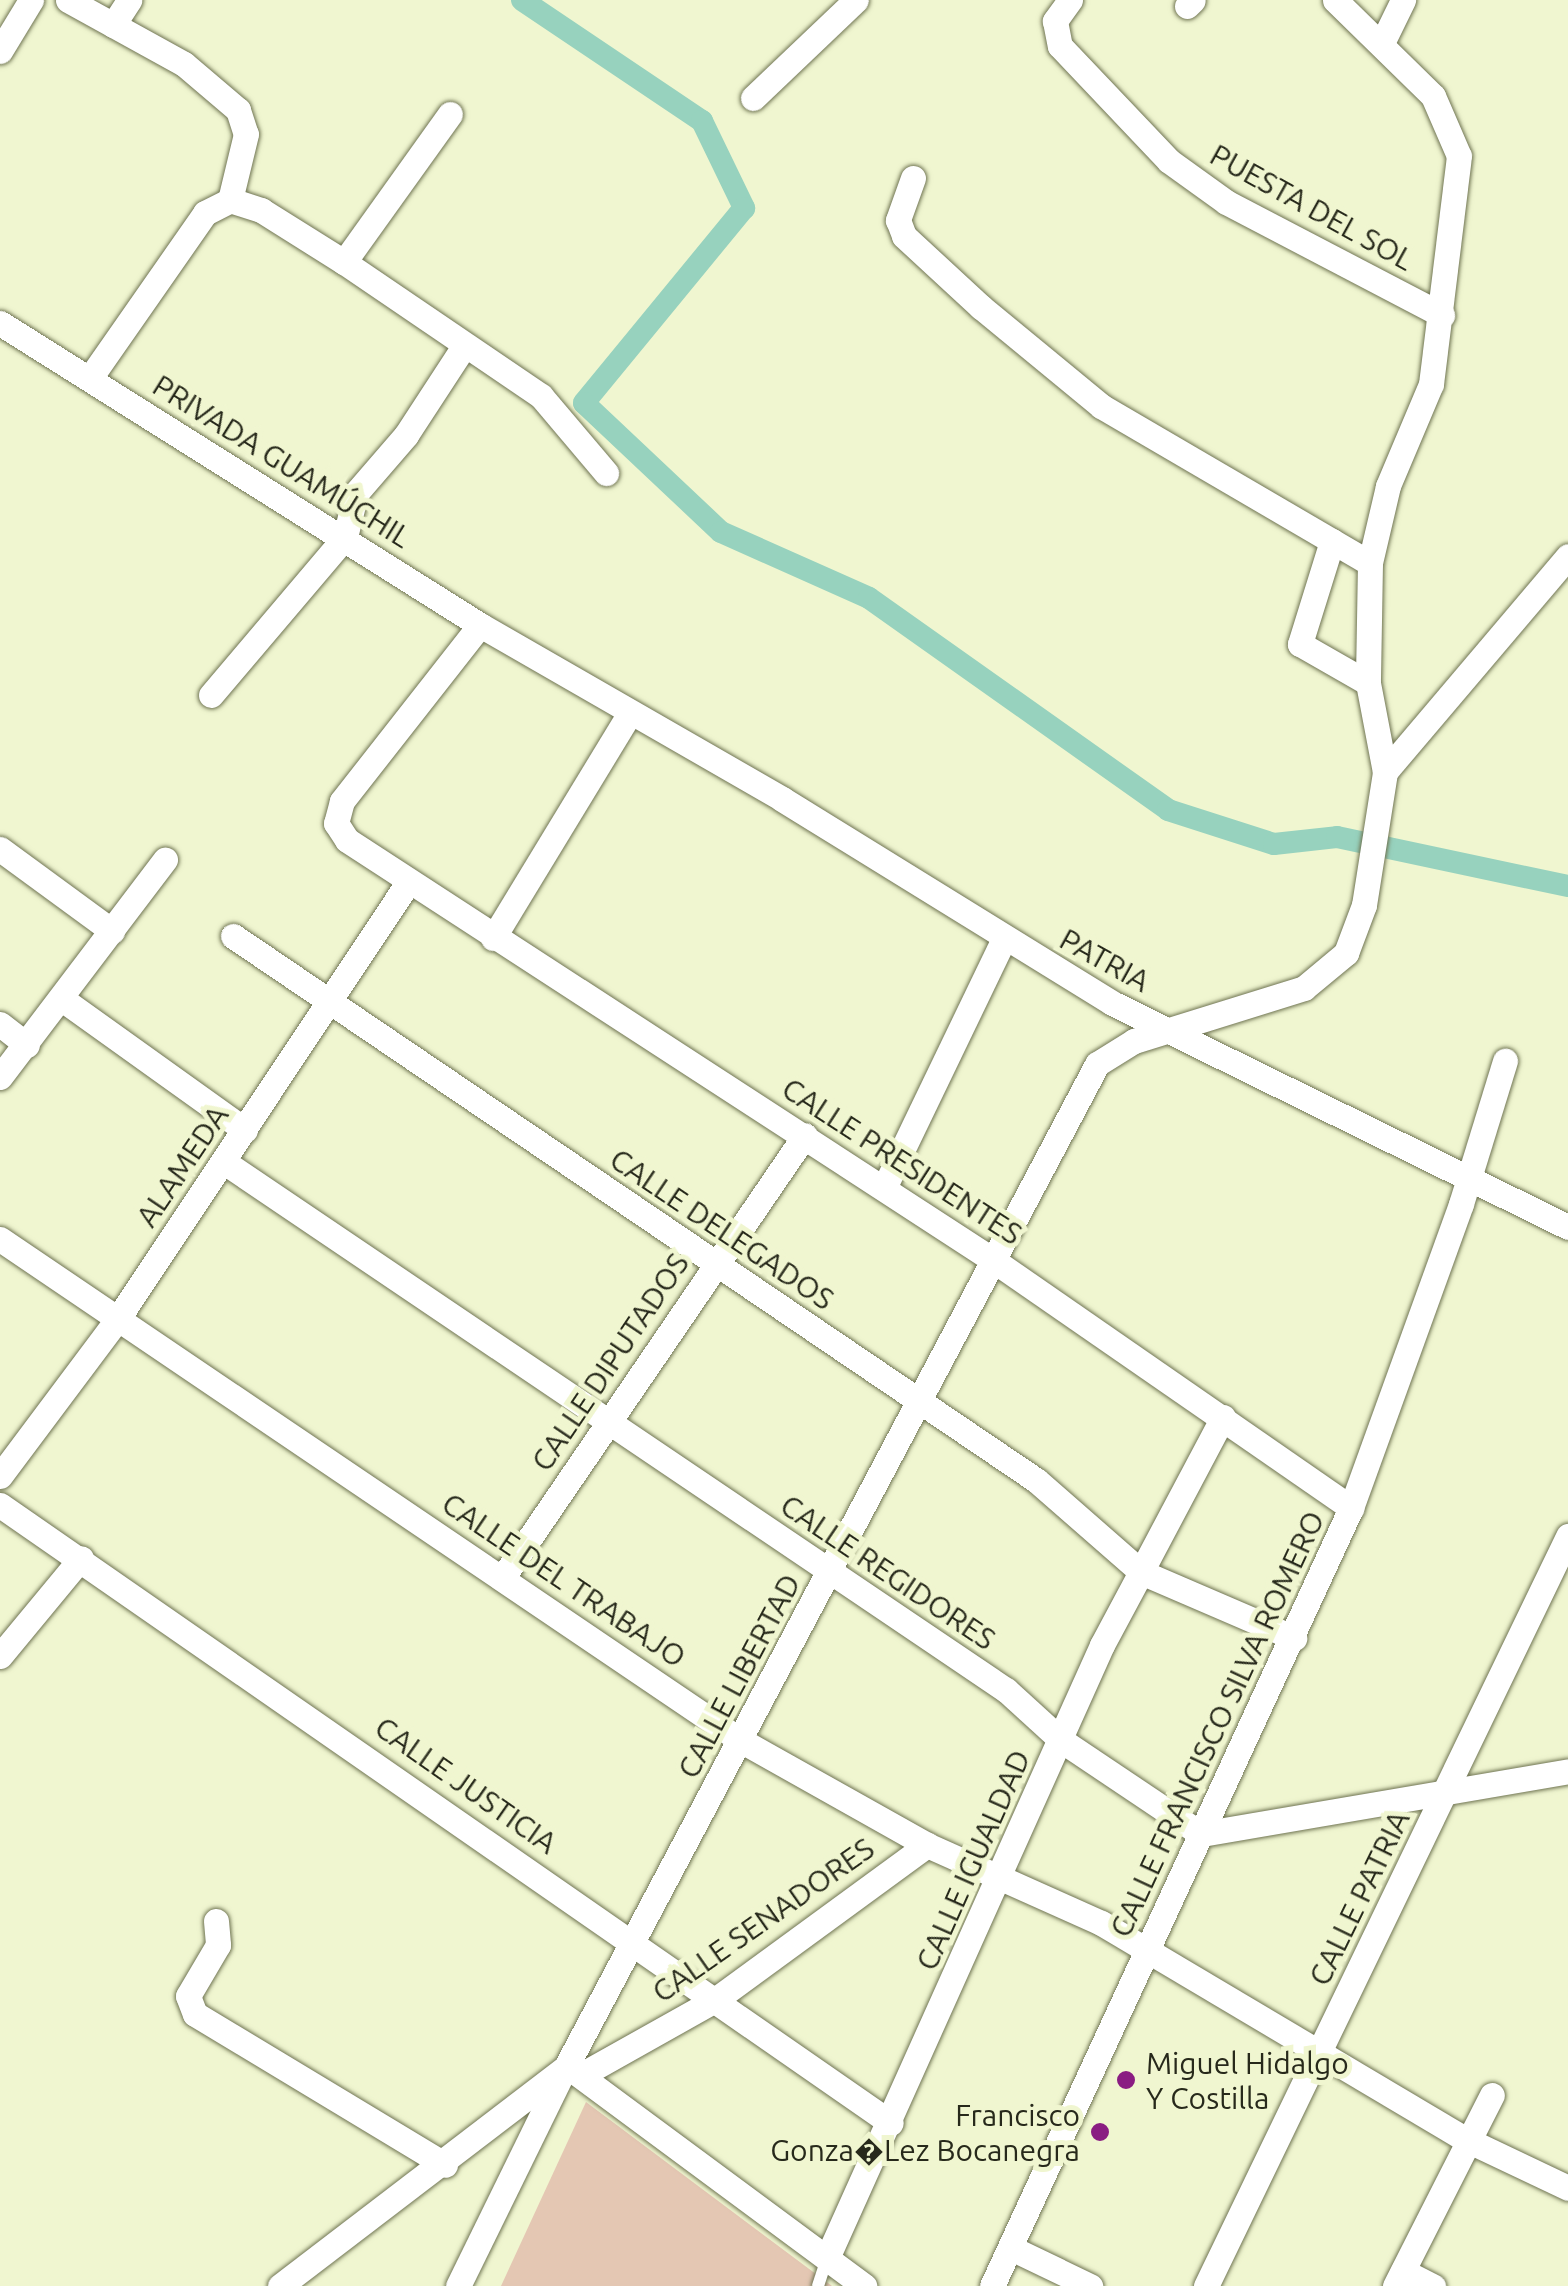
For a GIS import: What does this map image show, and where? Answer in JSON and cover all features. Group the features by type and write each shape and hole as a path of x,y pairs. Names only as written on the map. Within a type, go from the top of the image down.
{"street":[{"path":"0,51 31,0"},
{"path":"68,0 184,64 238,110 246,134 230,200"},
{"path":"113,24 129,0"},
{"path":"753,98 856,0"},
{"path":"1335,0 1383,41 1434,96 1456,136 1442,315 1430,384 1388,486 1370,563 1368,684 1385,772"},
{"path":"1383,41 1402,0"},
{"name":"PUESTA DEL SOL","path":"1061,3 1055,32 1072,64 1168,161 1226,202 1442,315"},
{"path":"344,262 450,114"},
{"path":"913,178 898,220 904,236 981,308 1101,406 1370,563"},
{"path":"90,378 205,213 230,200 261,210 344,262 541,396 606,473"},
{"name":"PRIVADA GUAMÚCHIL","path":"0,324 628,716"},
{"path":"211,695 345,536 347,509 356,493 406,435 464,346"},
{"path":"1332,541 1300,644 1368,684"},
{"path":"1385,772 1568,556"},
{"name":"CALLE PRESIDENTES","path":"480,625 443,668 337,812 348,840 407,884 805,1134 1352,1508"},
{"path":"493,938 628,716"},
{"name":"PATRIA","path":"628,716 782,799 1004,939 1168,1031 1568,1227"},
{"name":"CALLE LIBERTAD","path":"280,2286 574,2071 740,1740 1097,1064 1115,1049 1304,988 1346,953 1366,889 1385,772"},
{"path":"0,849 112,931"},
{"path":"0,1078 165,860"},
{"name":"ALAMEDA","path":"0,1476 118,1317 330,1006 407,884"},
{"name":"CALLE DELEGADOS","path":"233,936 330,1006 717,1262 1074,1510 1141,1572"},
{"path":"884,1188 1004,939"},
{"path":"62,999 245,1130"},
{"path":"0,1024 27,1046"},
{"name":"CALLE FRANCISCO SILVA ROMERO","path":"992,2286 1352,1508 1470,1176 1505,1061"},
{"name":"CALLE DIPUTADOS","path":"503,1577 805,1134"},
{"name":"CALLE REGIDORES","path":"224,1162 1006,1690 1061,1740 1201,1834"},
{"name":"CALLE DEL TRABAJO","path":"0,1240 740,1740 927,1845 1002,1876 1149,1950 1465,2139 1568,2188"},
{"name":"CALLE IGUALDAD","path":"826,2258 891,2123 1061,1740 1141,1572 1223,1417"},
{"name":"CALLE JUSTICIA","path":"0,1506 81,1558 891,2123"},
{"name":"CALLE PATRIA","path":"1206,2286 1568,1536"},
{"path":"0,1656 81,1558"},
{"path":"1141,1572 1294,1638"},
{"path":"1201,1834 1568,1771"},
{"name":"CALLE SENADORES","path":"574,2071 715,2000 927,1845"},
{"path":"216,1921 218,1946 188,1996 194,2014 446,2165"},
{"path":"458,2286 574,2071 864,2286"},
{"path":"1433,2286 1399,2279 1465,2139 1492,2095"},
{"path":"1011,2248 1090,2286"}],"lane":[{"path":"818,2286 826,2258"}],"shaded area":[{"path":"586,2102 832,2286 501,2286"}],"waterway":[{"path":"522,0 702,121 744,208 584,403 721,532 869,598 1168,810 1274,844 1337,837 1568,886"}],"place":[{"name":"Miguel Hidalgo Y Costilla","path":"1126,2080"},
{"name":"Francisco Gonza�Lez Bocanegra","path":"1100,2132"}]}
